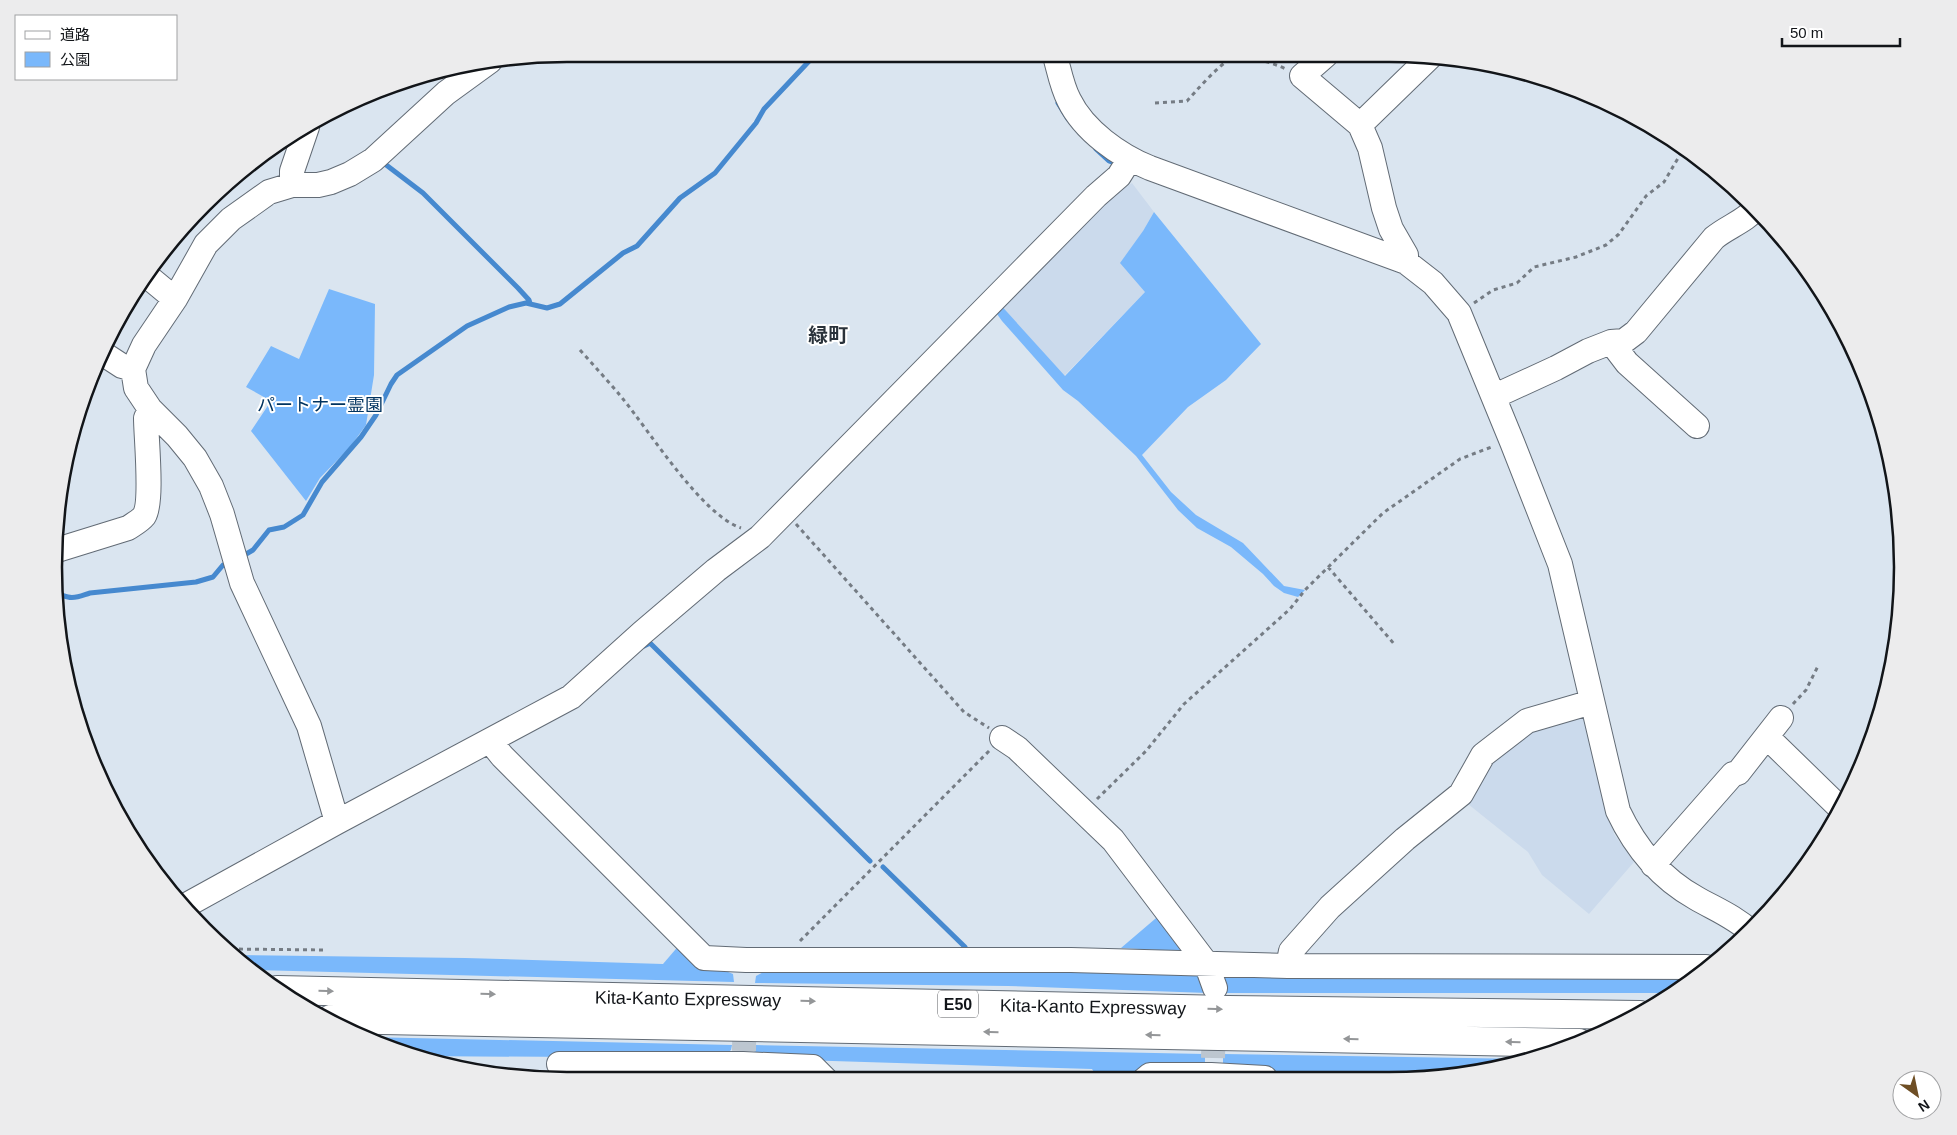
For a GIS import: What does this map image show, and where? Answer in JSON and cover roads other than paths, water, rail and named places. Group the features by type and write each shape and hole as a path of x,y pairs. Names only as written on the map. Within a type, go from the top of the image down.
{"highway":[{"name":"Kita-Kanto Expressway","path":"292,990 1247,1010 1623,1015"},
{"name":"Kita-Kanto Expressway","path":"342,1019 1561,1043"}],"street":[{"path":"1057,62 1068,100 1101,139 1116,152 1129,160 1406,262 1433,283 1459,313 1560,564 1618,811 1628,832 1643,854 1672,883 1694,898 1733,918 1745,927"},
{"path":"1318,62 1302,76 1360,125 1370,148 1390,229 1406,255 1406,262"},
{"path":"1360,125 1423,64"},
{"path":"337,822 309,726 255,615 234,559 222,514 211,486 195,458 177,436 150,409 136,388 133,368 144,344 175,299 206,244 231,219 269,192 292,185 318,185 350,174 373,160 446,93 476,71"},
{"path":"292,185 292,171 304,137"},
{"path":"191,903 571,697 672,608 760,537 1096,196 1119,176 1129,160"},
{"path":"1494,396 1556,368 1588,351 1611,342 1624,341 1636,332 1714,238 1724,229 1751,214"},
{"path":"153,280 175,299"},
{"path":"1611,342 1627,363 1697,426"},
{"path":"109,357 122,366 133,368"},
{"path":"63,548 128,528 145,514 148,491 146,418 150,409"},
{"path":"1288,966 1291,951 1330,907 1460,794 1483,755 1527,721 1592,702"},
{"path":"1653,865 1733,774 1738,773 1781,718"},
{"path":"1767,737 1835,804"},
{"path":"1002,738 1016,748 1120,848 1206,963 1215,988"},
{"path":"490,741 502,756 698,953 704,958 746,970 795,960 1071,960 1288,966 1698,967"},
{"path":"559,1064 664,1072 743,1058 810,1072"},
{"path":"1182,1072 1212,1067 1236,1072"}],"waterway":[{"path":"241,557 253,550 269,530 284,527 303,515 322,482 361,437 376,415 397,375 467,326 509,307 526,303 547,308 560,304 623,253 637,246 680,198 715,173 756,123 764,109 808,62"},
{"path":"1058,103 1068,119"},
{"path":"1096,149 1109,161 1120,165"},
{"path":"381,161 423,193 518,288 530,303"},
{"path":"64,596 74,598 90,593 196,582 213,577 223,565 231,562"},
{"path":"644,646 650,643 870,861"},
{"path":"883,867 965,947"}],"tunnel":[{"path":"744,1051 745,979"},
{"path":"1213,1058 1214,1018"}],"district":[{"name":"緑町","path":"828,335"}],"park label":[{"name":"パートナー霊園","path":"320,405"}]}
